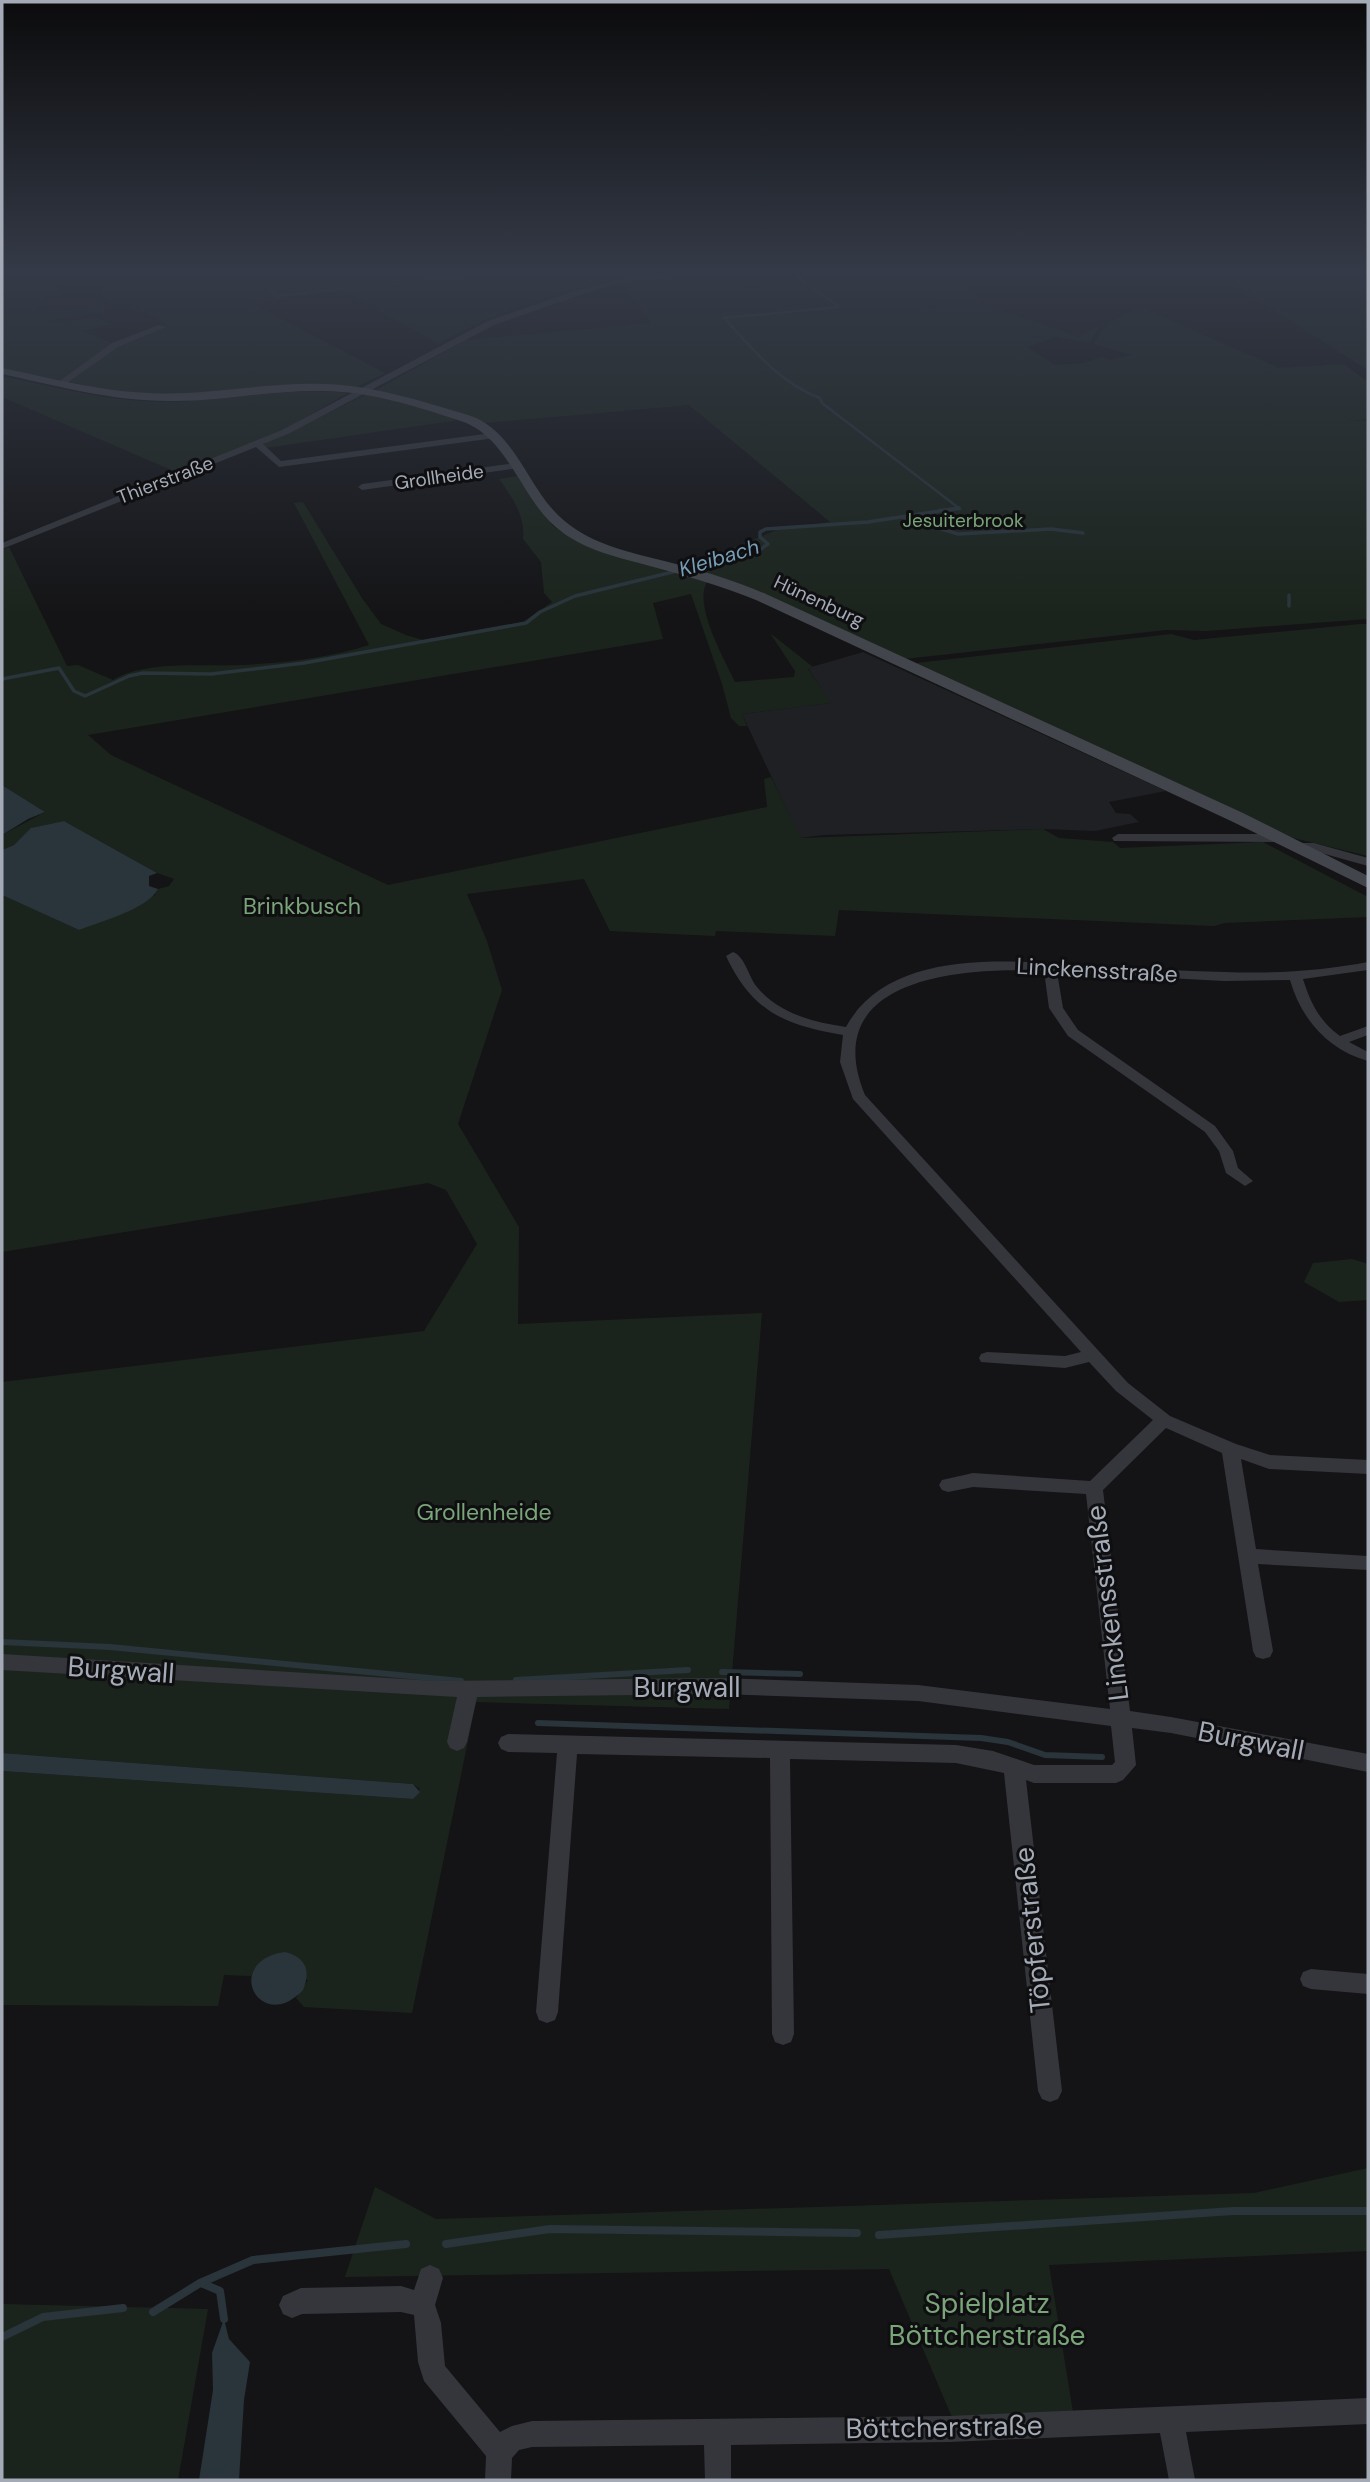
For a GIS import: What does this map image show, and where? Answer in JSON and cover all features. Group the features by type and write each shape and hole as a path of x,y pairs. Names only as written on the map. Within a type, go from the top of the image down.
{"street":[{"name":"Hünenburg","path":"65,384 128,396 163,398 312,387 365,392 479,423 515,466 546,511 570,532 601,547 682,570 761,597 1279,838 1368,883"},
{"name":"Thierstraße","path":"2,547 258,444 380,384"},
{"path":"258,444 279,464 492,436"},
{"name":"Grollheide","path":"362,487 515,466"},
{"name":"Hünenburg","path":"1118,838 1279,838"},
{"name":"Hünenburg","path":"1299,848 1314,847 1368,862"},
{"path":"733,956 750,991 767,1007 800,1022 849,1032 846,1051 848,1073 858,1096 1122,1387 1164,1420 1230,1449 1269,1462 1368,1467"},
{"name":"Linckensstraße","path":"849,1032 860,1014 877,998 911,980 974,967 1244,977 1295,976 1368,966"},
{"path":"1050,968 1056,1008 1073,1033 1210,1129 1226,1151 1231,1170 1245,1181"},
{"path":"1295,976 1309,1015 1339,1041 1368,1057"},
{"path":"1339,1041 1368,1030"},
{"path":"988,1358 1065,1362 1092,1355"},
{"name":"Linckensstraße","path":"948,1485 973,1480 1094,1488 1164,1420"},
{"path":"1230,1449 1263,1651"},
{"name":"Linckensstraße","path":"1094,1488 1121,1719"},
{"path":"1247,1556 1368,1563"},
{"name":"Burgwall","path":"2,1662 469,1689 719,1686 918,1693 1171,1725 1368,1763"},
{"path":"457,1742 469,1689"},
{"path":"508,1744 966,1755 993,1759 1034,1774 1116,1774 1126,1765 1121,1719"},
{"path":"547,2012 568,1745"},
{"path":"780,1751 783,2034"},
{"name":"Töpferstraße","path":"1014,1768 1050,2091"},
{"path":"1311,1979 1368,1984"},
{"path":"430,2278 422,2305 431,2322 429,2358 433,2372 499,2452 498,2480"},
{"path":"292,2305 301,2301 401,2300 422,2305"},
{"name":"Böttcherstraße","path":"499,2452 512,2439 531,2434 948,2429 1368,2411"},
{"path":"1170,2420 1182,2480"},
{"path":"717,2432 718,2480"}],"shaded area":[{"path":"863,652 1166,791 1109,802 1116,813 1130,814 1139,822 1095,831 1043,829 823,835 800,838 742,714 830,703 808,668"},
{"path":"2,785 45,812 2,835"},
{"path":"64,821 157,873 149,876 149,886 158,889 153,896 134,909 79,930 2,895 2,850 14,845 31,828"},
{"path":"2,1753 413,1784 420,1792 413,1799 2,1771"},
{"path":"285,1952 302,1961 307,1977 303,1990 287,2002 273,2005 262,2001 254,1992 251,1980 255,1968 266,1958"},
{"path":"224,2319 229,2339 250,2362 244,2400 239,2480 199,2480 213,2390 212,2353"}],"green space":[{"path":"2,384 39,384 83,393 166,402 279,393 347,393 283,431 176,472 2,397"},
{"path":"79,384 363,384 355,388 214,395 131,394"},
{"name":"Jesuiterbrook","path":"387,384 1368,384 1368,419 1346,421 1368,420 1368,619 1206,631 1166,630 904,659 763,594 687,566 777,530 830,522 689,405 484,423 473,418 265,448 260,445"},
{"path":"517,476 554,527 564,533 667,571 707,582 704,604 707,618 735,682 794,677 795,671 770,633 813,667 808,669 831,703 742,714 747,726 739,726 731,718 691,594 653,603 663,639 88,735 111,755 388,885 767,807 764,779 771,777 801,838 1043,829 1059,838 1113,842 1120,848 1263,842 1368,897 1368,917 1225,923 1214,926 839,910 835,936 716,931 715,936 610,931 584,879 467,894 487,941 502,990 458,1124 519,1227 518,1324 762,1313 729,1709 476,1702 412,2013 304,2007 296,1998 308,1980 256,1966 251,1976 224,1975 218,2006 2,2005 2,1771 413,1799 420,1789 413,1784 2,1753 2,1382 424,1331 477,1244 446,1190 428,1183 2,1252 2,895 79,930 155,895 158,889 169,886 174,879 157,873 64,821 32,828 14,845 2,850 2,835 45,812 2,785 2,550 9,547 67,666 78,665 113,680 126,674 158,667 241,665 306,659 369,645 294,503 303,502 381,624 423,640 523,622 552,602 544,593 541,562 523,539 520,514 499,479"},
{"path":"1368,624 1368,856 1285,836 916,663 1171,634 1194,640"},
{"path":"1352,1259 1368,1264 1368,1300 1339,1302 1304,1282 1313,1263"},
{"name":"Spielplatz Böttcherstraße","path":"1368,2168 1368,2251 1049,2265 1074,2418 954,2422 889,2269 345,2277 375,2187 436,2219 1254,2193"},
{"path":"2,2304 208,2309 178,2480 2,2480"}],"waterway":[{"name":"Kleibach","path":"792,384 820,398 822,403 959,508"},
{"name":"Kleibach","path":"949,510 959,508"},
{"name":"Kleibach","path":"949,510 959,508"},
{"name":"Kleibach","path":"939,510 949,510"},
{"name":"Kleibach","path":"2,679 59,668 74,691 85,696 129,676 143,673 211,674 304,663 526,623 540,612 575,596 758,551 768,544 760,537 760,532 766,529 868,522 949,510"},
{"path":"903,517 958,534 1051,529 1083,533"},
{"path":"1289,595 1289,606"},
{"path":"2,1642 110,1647 461,1681"},
{"path":"516,1680 688,1670"},
{"path":"722,1672 800,1674"},
{"path":"538,1723 981,1738 1008,1742 1045,1755 1102,1757"},
{"path":"879,2235 1233,2211 1368,2211"},
{"path":"446,2244 550,2229 857,2233"},
{"path":"153,2312 200,2283 253,2260 406,2244"},
{"path":"201,2283 220,2291 224,2319"},
{"path":"2,2337 43,2317 123,2308"}],"park label":[{"name":"Brinkbusch","path":"302,906"},
{"name":"Grollenheide","path":"484,1512"}]}
